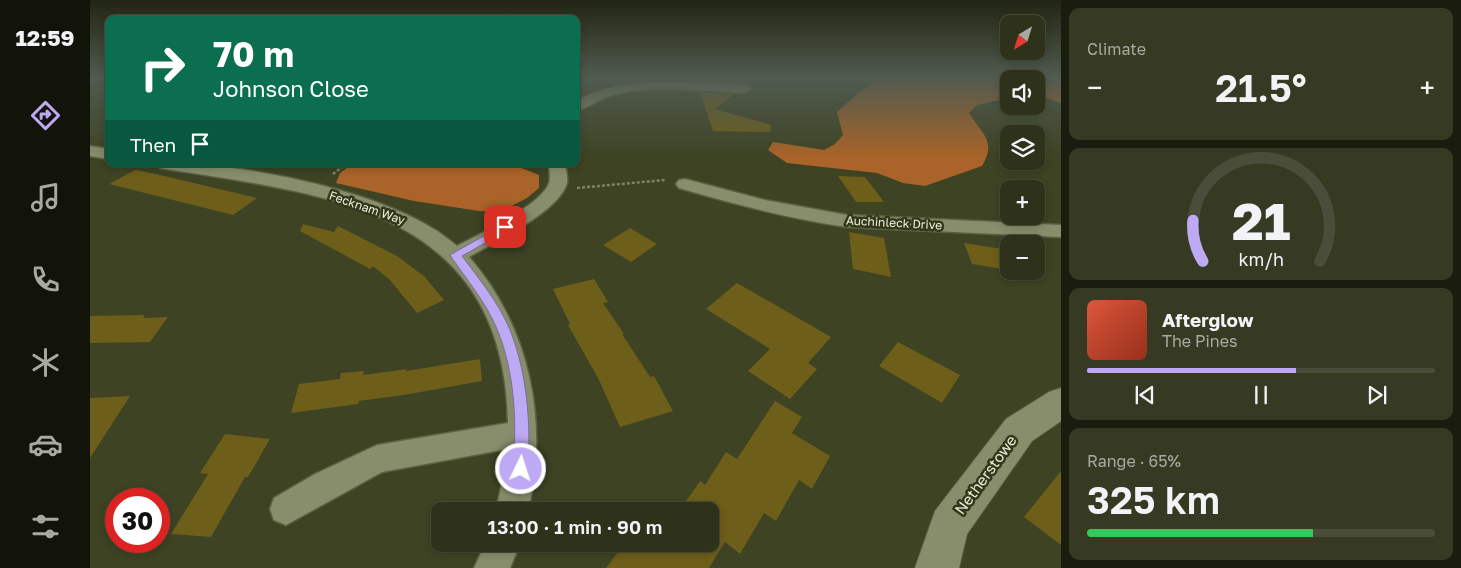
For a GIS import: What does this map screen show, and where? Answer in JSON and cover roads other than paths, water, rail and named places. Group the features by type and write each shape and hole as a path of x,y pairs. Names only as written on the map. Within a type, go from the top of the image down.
{"street":[{"path":"90,151 105,153"},
{"name":"Fecknam Way","path":"182,167 324,193 367,206 409,222 433,236 456,255 481,289 503,329 516,373 523,433 519,486 515,502"},
{"path":"456,255 521,218 550,198 558,183 557,167"},
{"name":"Auchinleck Drive","path":"685,184 733,189 812,217 847,221 1061,231"},
{"name":"Netherstowe","path":"937,568 949,525 1019,430 1061,402"},
{"path":"286,509 326,484 378,460 523,433"},
{"path":"492,568 499,552"}]}
